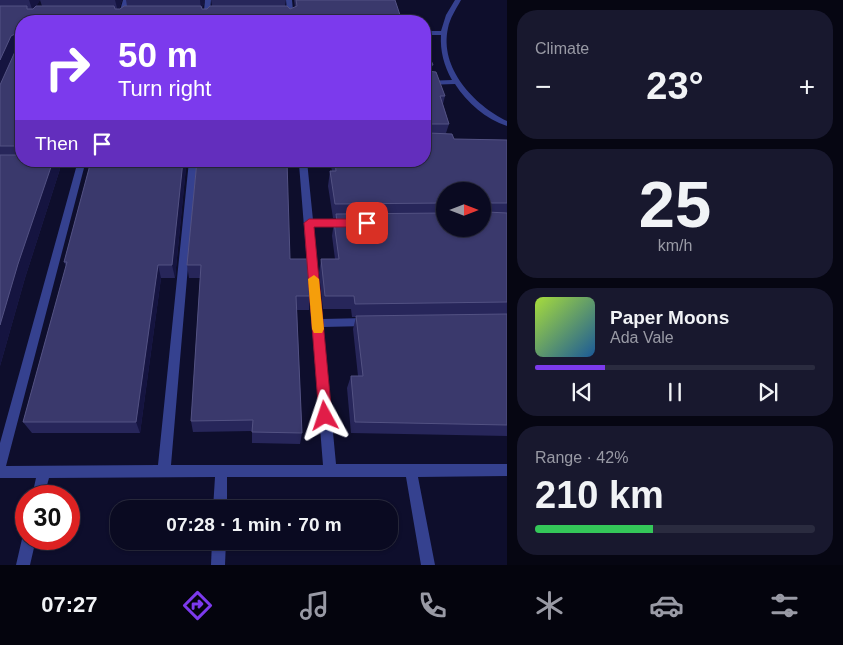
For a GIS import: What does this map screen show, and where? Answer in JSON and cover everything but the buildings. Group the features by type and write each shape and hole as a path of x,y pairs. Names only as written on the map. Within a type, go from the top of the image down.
{"street":[{"path":"122,15 126,0"},
{"path":"206,15 208,0"},
{"path":"289,0 291,15"},
{"path":"458,0 451,9 442,45 447,67 456,82 483,111 507,124"},
{"path":"431,33 444,33"},
{"path":"431,83 456,82"},
{"path":"0,466 81,167"},
{"path":"164,472 192,167"},
{"path":"304,167 330,471"},
{"path":"309,223 357,223"},
{"path":"317,323 377,322"},
{"path":"0,472 507,470"},
{"path":"411,471 428,565"},
{"path":"41,485 44,472"},
{"path":"220,500 221,472"},
{"path":"23,565 26,550"},
{"path":"218,565 219,550"}],"slow traffic":[{"path":"314,279 318,329"}],"route":[{"path":"325,416 309,223 367,223"}]}
